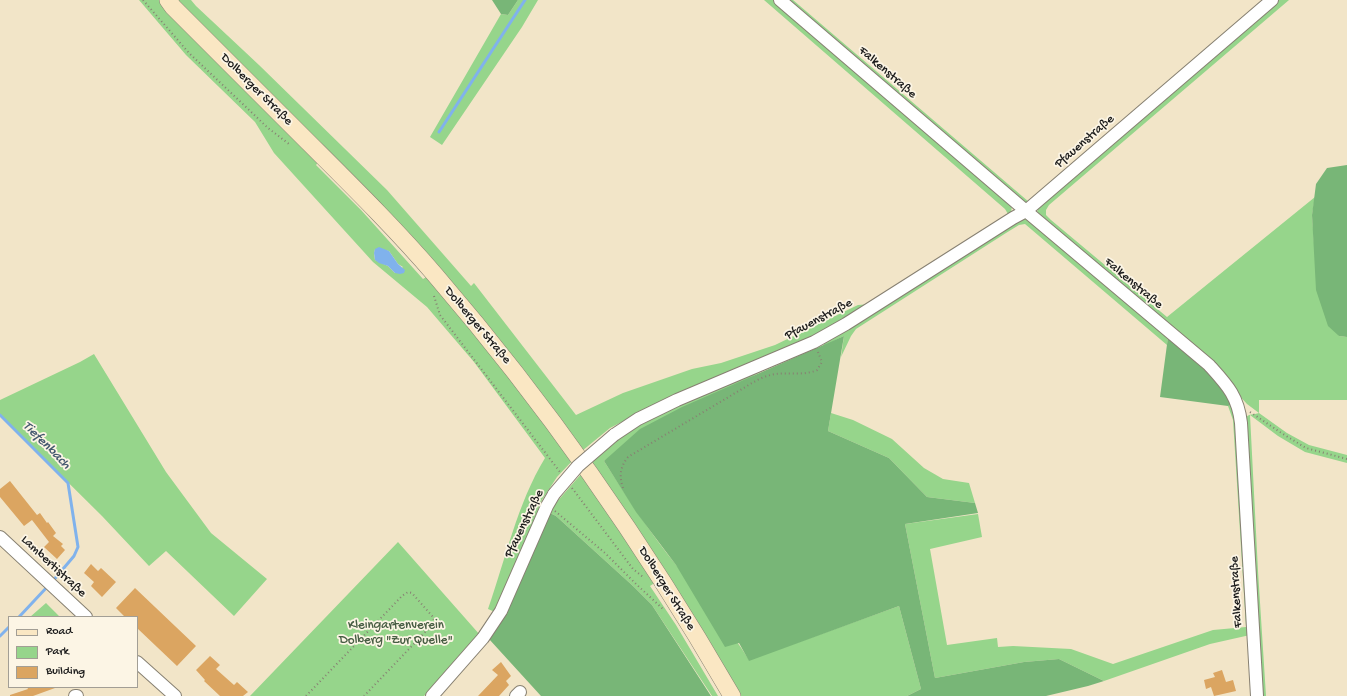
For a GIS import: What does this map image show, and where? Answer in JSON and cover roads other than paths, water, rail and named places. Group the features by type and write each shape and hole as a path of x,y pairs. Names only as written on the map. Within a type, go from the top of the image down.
{"main road":[{"name":"Dolberger Straße","path":"168,0 173,7 368,202 435,275 507,362 625,523 732,696"}],"street":[{"name":"Falkenstraße","path":"780,0 1209,366 1224,381 1232,392 1238,403 1241,423 1257,696"},
{"name":"Pfauenstraße","path":"432,696 483,638 501,611 547,506 554,494 578,466 614,435 638,419 677,400 814,342 846,324 1026,211 1272,0"},
{"name":"Lambertistraße","path":"0,537 85,616"},
{"path":"138,663 175,696"}],"water":[{"path":"379,247 389,251 398,264 405,270 404,273 395,273 388,266 375,260 375,249"}],"waterway":[{"path":"439,132 525,0"},
{"name":"Tiefenbach","path":"0,415 68,483 78,547 74,556 52,582"},
{"name":"Tiefenbach","path":"20,616 48,586"},
{"name":"Tiefenbach","path":"0,636 8,628"}],"park label":[{"name":"Kleingartenverein Dolberg \"Zur Quelle\"","path":"396,634"}]}
